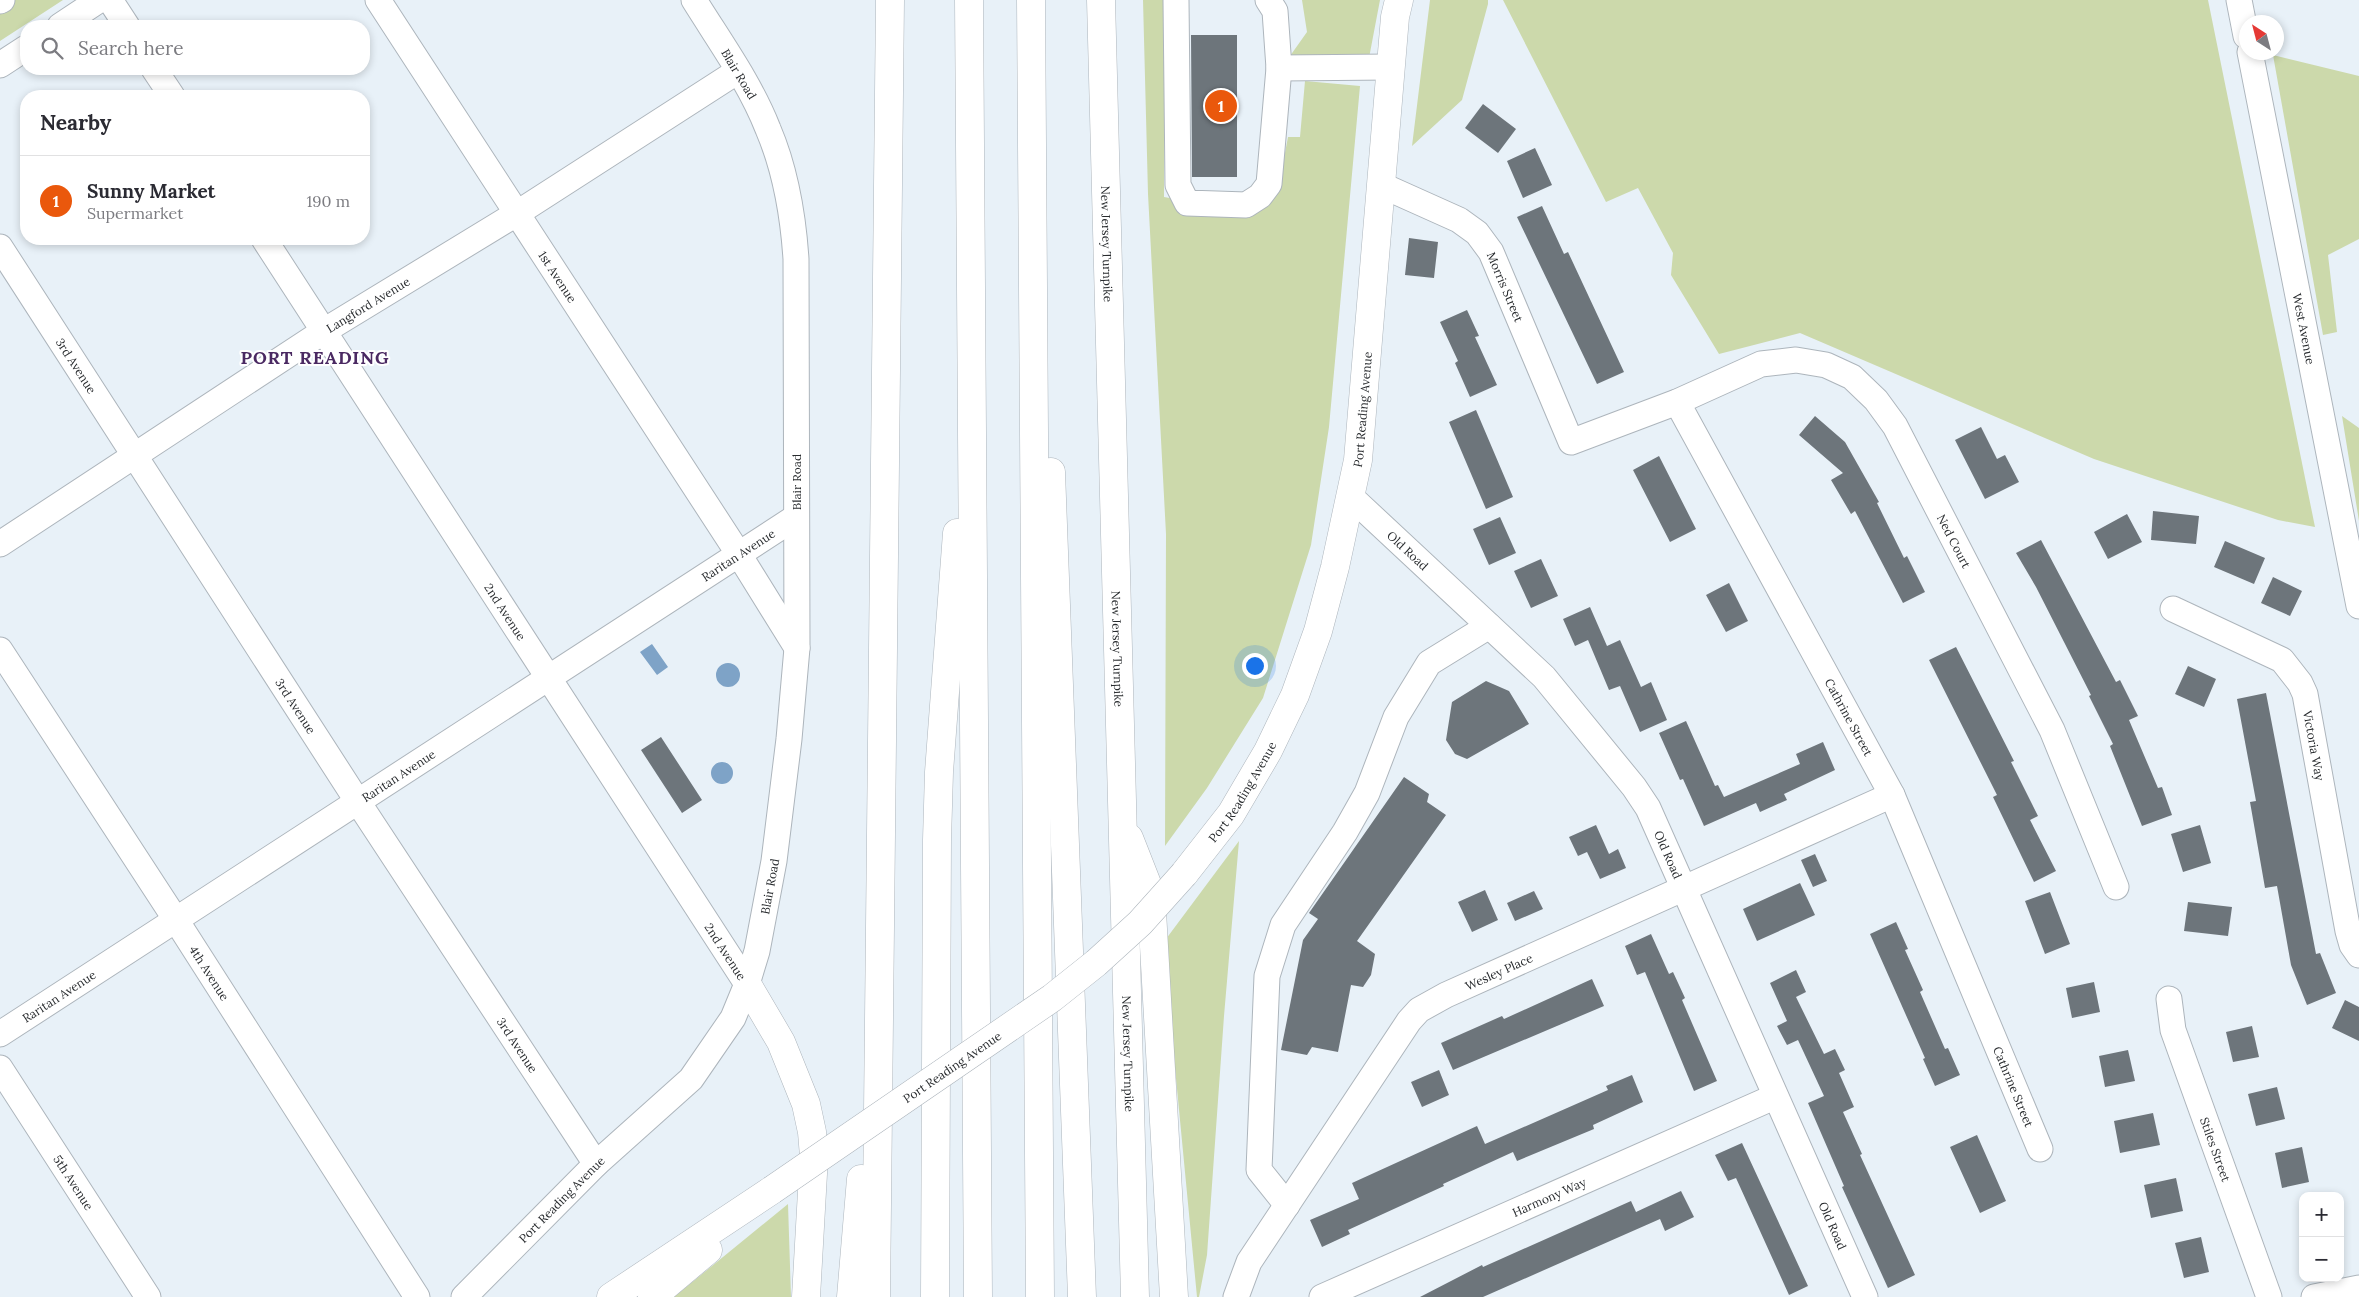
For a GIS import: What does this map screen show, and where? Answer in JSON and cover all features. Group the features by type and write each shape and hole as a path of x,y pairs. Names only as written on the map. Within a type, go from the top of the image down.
{"main road":[{"path":"876,1297 890,0"},
{"path":"969,0 978,1297"},
{"path":"1031,0 1040,1297"},
{"name":"New Jersey Turnpike","path":"1102,0 1135,1297"},
{"name":"Port Reading Avenue","path":"611,1297 772,1190 1052,998 1096,963 1140,923 1184,874 1231,814 1268,751 1295,695 1318,632 1351,497 1358,460 1395,18 1399,0"},
{"path":"1032,90 1054,531 1082,1297"},
{"path":"935,1297 936,922 939,772 958,522 972,375"},
{"path":"1122,820 1151,894 1174,1297"},
{"path":"851,1297 880,956"},
{"path":"746,984 781,1042 806,1104 812,1132 814,1156 806,1297"},
{"path":"652,1297 733,1228 772,1190"}],"street":[{"path":"69,20 99,0"},
{"path":"110,0 123,20"},
{"name":"1st Avenue","path":"378,0 516,214 530,231 738,553 797,648"},
{"name":"Blair Road","path":"694,0 738,71 768,128 780,158 794,223 796,259 797,648 789,739 774,861 758,943 746,984"},
{"path":"1176,0 1178,185 1187,203 1246,206 1260,196 1269,184 1279,68 1275,11 1268,0"},
{"path":"2239,0 2242,15"},
{"path":"0,65 20,52"},
{"name":"West Avenue","path":"2252,60 2359,606"},
{"path":"1279,68 1391,68"},
{"name":"Langford Avenue","path":"0,544 324,331 516,214 738,71"},
{"path":"158,75 168,90"},
{"name":"Morris Street","path":"1381,185 1459,220 1477,234 1491,252 1571,442 1677,402"},
{"name":"2nd Avenue","path":"268,245 746,984"},
{"name":"3rd Avenue","path":"0,247 358,802 596,1164"},
{"name":"Ned Court","path":"1677,402 1761,364 1796,360 1826,365 1852,377 1876,400 1894,426 2052,730 2116,887"},
{"name":"Cathrine Street","path":"1677,402 1892,795 2040,1149"},
{"name":"Old Road","path":"1351,497 1544,677 1634,787 1648,808 1774,1097 1864,1297"},
{"name":"Raritan Avenue","path":"0,1034 796,516"},
{"name":"Victoria Way","path":"2173,609 2282,660 2300,683 2305,694 2348,930 2352,945 2359,955"},
{"path":"1287,1205 1259,1170 1268,976 1283,925 1345,832 1367,793 1396,717 1429,663 1489,626"},
{"name":"4th Avenue","path":"0,650 176,920 417,1297"},
{"name":"Wesley Place","path":"1236,1297 1249,1262 1409,1021 1419,1010 1439,998 1892,795"},
{"name":"Port Reading Avenue","path":"464,1297 596,1164 691,1079 733,1018 746,984"},
{"name":"Stiles Street","path":"2169,999 2173,1030 2269,1297"},
{"name":"5th Avenue","path":"0,1068 148,1297"},
{"name":"Harmony Way","path":"1322,1297 1774,1097"},
{"path":"2314,1297 2359,1288"}],"green space":[{"path":"0,0 63,0 32,20 20,20 20,28 0,41"},
{"path":"1143,0 1165,0 1164,197 1256,213 1279,184 1288,137 1300,137 1305,81 1360,86 1329,427 1311,545 1263,698 1207,788 1165,846 1166,534 1148,194"},
{"path":"1302,0 1380,0 1369,58 1290,56 1307,32"},
{"path":"1430,0 1488,0 1488,4 1462,100 1412,146"},
{"path":"1503,0 2208,0 2315,527 2278,520 2094,459 1800,333 1719,354 1671,275 1673,253 1638,188 1606,202"},
{"path":"2284,58 2359,76 2359,239 2328,255 2337,332 2323,335 2274,60 2284,60"},
{"path":"2342,416 2359,428 2359,521"},
{"path":"1239,841 1207,1255 1199,1297 1197,1297 1163,943"},
{"path":"788,1204 791,1297 674,1297"}],"water":[{"path":"652,644 668,667 657,675 640,652"},
{"path":"728,663 737,666 740,675 737,684 728,687 719,684 716,675 719,666"},
{"path":"722,762 730,765 733,773 730,781 722,784 714,781 711,773 714,765"}],"building":[{"path":"1191,35 1237,35 1237,177 1192,177"},
{"path":"1483,104 1516,129 1498,153 1465,128"},
{"path":"1535,148 1552,185 1523,198 1507,161"},
{"path":"1542,206 1564,254 1568,252 1624,372 1597,384 1517,217"},
{"path":"1409,238 1438,242 1434,278 1405,275"},
{"path":"1467,310 1479,336 1475,337 1497,385 1470,397 1455,363 1458,361 1440,322"},
{"path":"1476,410 1513,497 1486,509 1449,422"},
{"path":"1815,416 1845,442 1879,502 1877,503 1904,558 1907,556 1925,592 1903,603 1855,511 1851,514 1831,480 1843,473 1799,435"},
{"path":"1981,427 1997,459 2005,455 2019,482 1985,499 1955,440"},
{"path":"1659,456 1696,529 1670,542 1633,470"},
{"path":"2153,511 2199,516 2196,544 2151,540"},
{"path":"2127,514 2142,542 2108,559 2094,532"},
{"path":"1500,517 1516,553 1489,565 1473,529"},
{"path":"2041,540 2116,682 2120,680 2138,716 2129,720 2158,788 2162,787 2172,815 2142,826 2110,746 2113,744 2089,696 2091,695 2036,587 2016,553"},
{"path":"2225,541 2265,558 2254,584 2214,567"},
{"path":"1541,559 1558,596 1531,608 1514,571"},
{"path":"2273,577 2302,591 2290,616 2261,603"},
{"path":"1729,583 1748,621 1726,632 1706,595"},
{"path":"1590,607 1607,646 1620,640 1641,687 1651,682 1667,720 1640,732 1620,686 1609,690 1588,640 1575,646 1563,619"},
{"path":"1956,647 2014,761 2011,762 2038,816 2030,820 2056,871 2034,882 1993,797 1997,795 1929,660"},
{"path":"2188,666 2216,679 2204,707 2175,694"},
{"path":"1486,681 1509,691 1529,724 1467,759 1455,754 1446,740 1452,702"},
{"path":"2266,693 2316,954 2320,953 2336,993 2307,1005 2291,965 2277,886 2265,888 2250,802 2256,801 2237,699"},
{"path":"1686,721 1715,786 1718,785 1724,797 1800,764 1796,754 1823,742 1835,770 1784,794 1787,800 1760,812 1756,803 1704,826 1683,779 1680,780 1659,733"},
{"path":"661,737 702,800 682,813 641,750"},
{"path":"1404,777 1429,794 1427,802 1446,815 1357,941 1375,954 1371,975 1363,987 1351,985 1338,1052 1312,1047 1307,1055 1281,1050 1303,940 1318,919 1309,913"},
{"path":"1596,825 1609,854 1618,849 1626,868 1600,879 1587,852 1578,856 1569,837"},
{"path":"2200,825 2211,863 2183,872 2171,834"},
{"path":"1815,854 1827,881 1813,887 1801,860"},
{"path":"1800,883 1815,915 1757,941 1743,909"},
{"path":"1485,890 1498,920 1472,932 1458,902"},
{"path":"1534,891 1543,909 1515,921 1507,903"},
{"path":"2050,892 2070,944 2045,954 2025,901"},
{"path":"2188,902 2232,907 2228,936 2184,931"},
{"path":"1896,922 1908,949 1905,950 1923,990 1920,992 1945,1049 1948,1048 1960,1075 1935,1086 1923,1059 1925,1058 1870,934"},
{"path":"1651,934 1669,974 1673,972 1685,998 1682,1000 1717,1081 1694,1091 1645,972 1637,975 1625,946"},
{"path":"1796,970 1806,992 1796,997 1824,1054 1835,1049 1845,1070 1839,1073 1854,1107 1843,1112 1862,1154 1860,1155 1915,1275 1888,1288 1842,1187 1844,1186 1808,1103 1824,1096 1798,1040 1787,1045 1777,1026 1787,1021 1770,983"},
{"path":"1592,979 1604,1006 1453,1070 1441,1043 1502,1016 1504,1019"},
{"path":"2094,982 2100,1012 2072,1018 2066,988"},
{"path":"2345,1000 2359,1007 2359,1041 2332,1028"},
{"path":"2252,1026 2259,1057 2233,1062 2226,1032"},
{"path":"2128,1050 2135,1081 2105,1087 2099,1056"},
{"path":"1439,1070 1449,1095 1422,1107 1411,1082"},
{"path":"1632,1075 1643,1102 1593,1125 1594,1129 1517,1161 1513,1152 1348,1230 1350,1234 1322,1247 1310,1220 1359,1199 1352,1183 1477,1126 1485,1144 1608,1090 1606,1086"},
{"path":"2277,1087 2285,1119 2256,1126 2248,1094"},
{"path":"2153,1113 2160,1145 2120,1153 2114,1121"},
{"path":"1977,1135 2006,1201 1980,1213 1950,1147"},
{"path":"1742,1143 1808,1286 1789,1295 1736,1178 1728,1181 1715,1155"},
{"path":"2302,1147 2309,1182 2282,1188 2275,1153"},
{"path":"2176,1178 2183,1211 2151,1218 2144,1185"},
{"path":"1681,1191 1694,1217 1665,1231 1660,1219 1483,1297 1420,1297 1482,1265 1483,1267 1631,1201 1636,1212"},
{"path":"2201,1237 2209,1272 2184,1278 2175,1243"}],"place":[{"name":"Sunny Market","path":"1221,106"}],"district":[{"name":"PORT READING","path":"315,357"}]}
